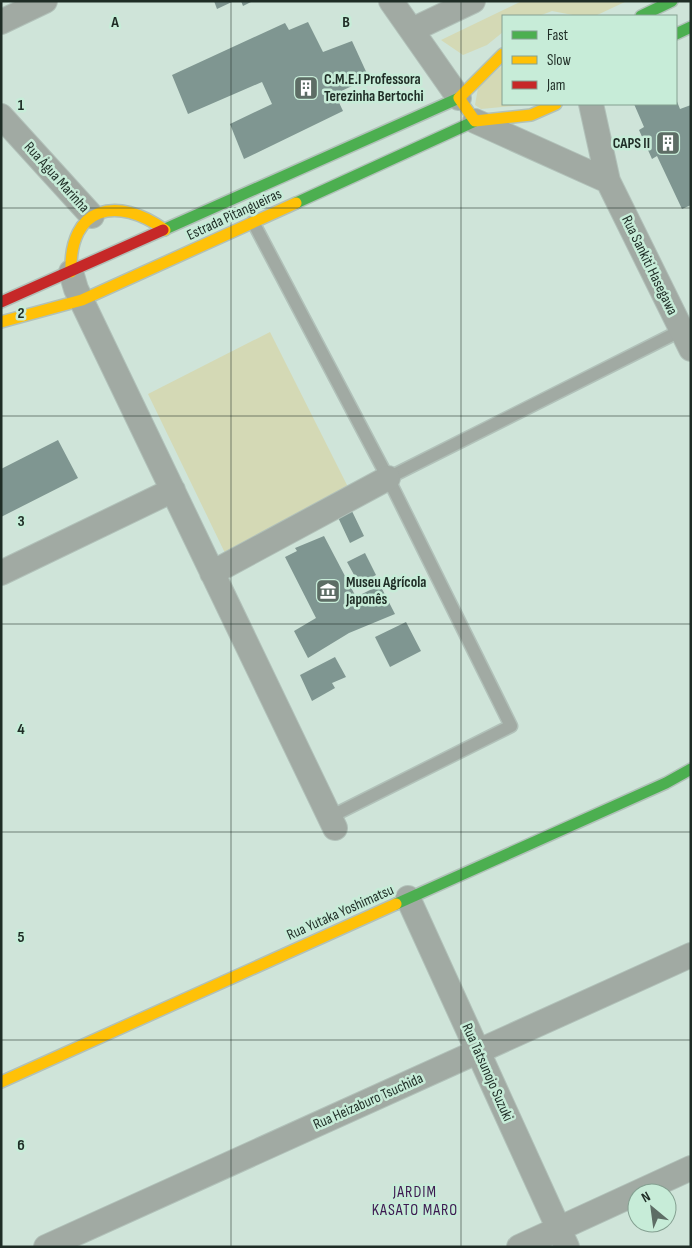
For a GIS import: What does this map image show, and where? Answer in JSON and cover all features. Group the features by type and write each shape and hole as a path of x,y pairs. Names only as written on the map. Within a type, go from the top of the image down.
{"street":[{"path":"1,22 45,1"},
{"path":"391,1 475,121 608,181"},
{"path":"412,30 473,1"},
{"path":"643,15 672,1"},
{"path":"677,34 691,27"},
{"path":"459,98 502,55"},
{"name":"Estrada Pitangueiras","path":"1,302 459,98"},
{"name":"Estrada Pitangueiras","path":"1,322 82,300 475,121 531,115 554,105"},
{"name":"Rua Sankiti Hasegawa","path":"592,105 608,181 686,340"},
{"name":"Rua Água Marinha","path":"1,116 92,216"},
{"path":"165,230 144,216 133,212 109,210 92,216 81,228 73,242 71,252 72,272 82,300 332,822"},
{"path":"212,573 388,478"},
{"path":"1,573 173,490"},
{"name":"Rua Yutaka Yoshimatsu","path":"1,1082 666,783 691,769"},
{"name":"Rua Tatsunojo Suzuki","path":"408,898 563,1238"},
{"name":"Rua Heizaburo Tsuchida","path":"46,1247 691,955"},
{"path":"519,1247 563,1238 691,1168"}],"lane":[{"path":"253,222 388,478 511,726 332,822"},
{"path":"388,478 686,340"}],"green space":[{"path":"522,1 627,1 597,15 573,15 552,11 542,15 502,15 502,33 487,45 463,55 441,40"},
{"path":"502,66 502,105 524,105 481,109 475,105 478,88"},
{"path":"270,332 348,487 225,553 148,394"}],"building":[{"path":"214,1 234,1 217,9"},
{"path":"241,1 253,1 243,6"},
{"name":"C.M.E.I Professora Terezinha Bertochi","path":"308,22 323,52 352,41 369,78 335,94 343,111 244,159 230,124 272,104 262,82 188,114 172,75 285,23 289,30"},
{"name":"CAPS II","path":"677,102 680,109 691,105 691,205 682,209 657,156 652,159 639,130 644,127 634,105 677,105"},
{"path":"58,440 78,478 1,517 1,469"},
{"path":"350,507 364,536 350,543 336,513"},
{"name":"Museu Agrícola Japonês","path":"324,536 356,597 380,585 395,614 349,633 308,658 294,631 316,618 285,557 297,551 295,548"},
{"path":"365,553 376,575 359,584 347,562"},
{"path":"406,622 421,651 390,667 375,637"},
{"path":"335,657 346,677 332,683 335,688 312,701 300,675"}],"traffic: fast":[{"path":"643,15 672,1"},
{"path":"677,34 691,27"},
{"path":"163,230 459,98"},
{"path":"296,203 475,121"},
{"path":"396,904 666,783 691,769"}],"traffic: slow":[{"path":"502,55 459,98 475,121 531,115 554,105"},
{"path":"1,322 82,300 296,203"},
{"path":"71,272 72,250 78,233 87,220 99,213 114,211 130,213 147,219 165,230"},
{"path":"1,1082 396,904"}],"traffic: jam":[{"path":"1,302 163,230"}],"place":[{"name":"C.M.E.I Professora Terezinha Bertochi","path":"306,88"},
{"name":"CAPS II","path":"668,143"},
{"name":"Museu Agrícola Japonês","path":"328,591"}],"district":[{"name":"JARDIM KASATO MARO","path":"415,1200"}]}
